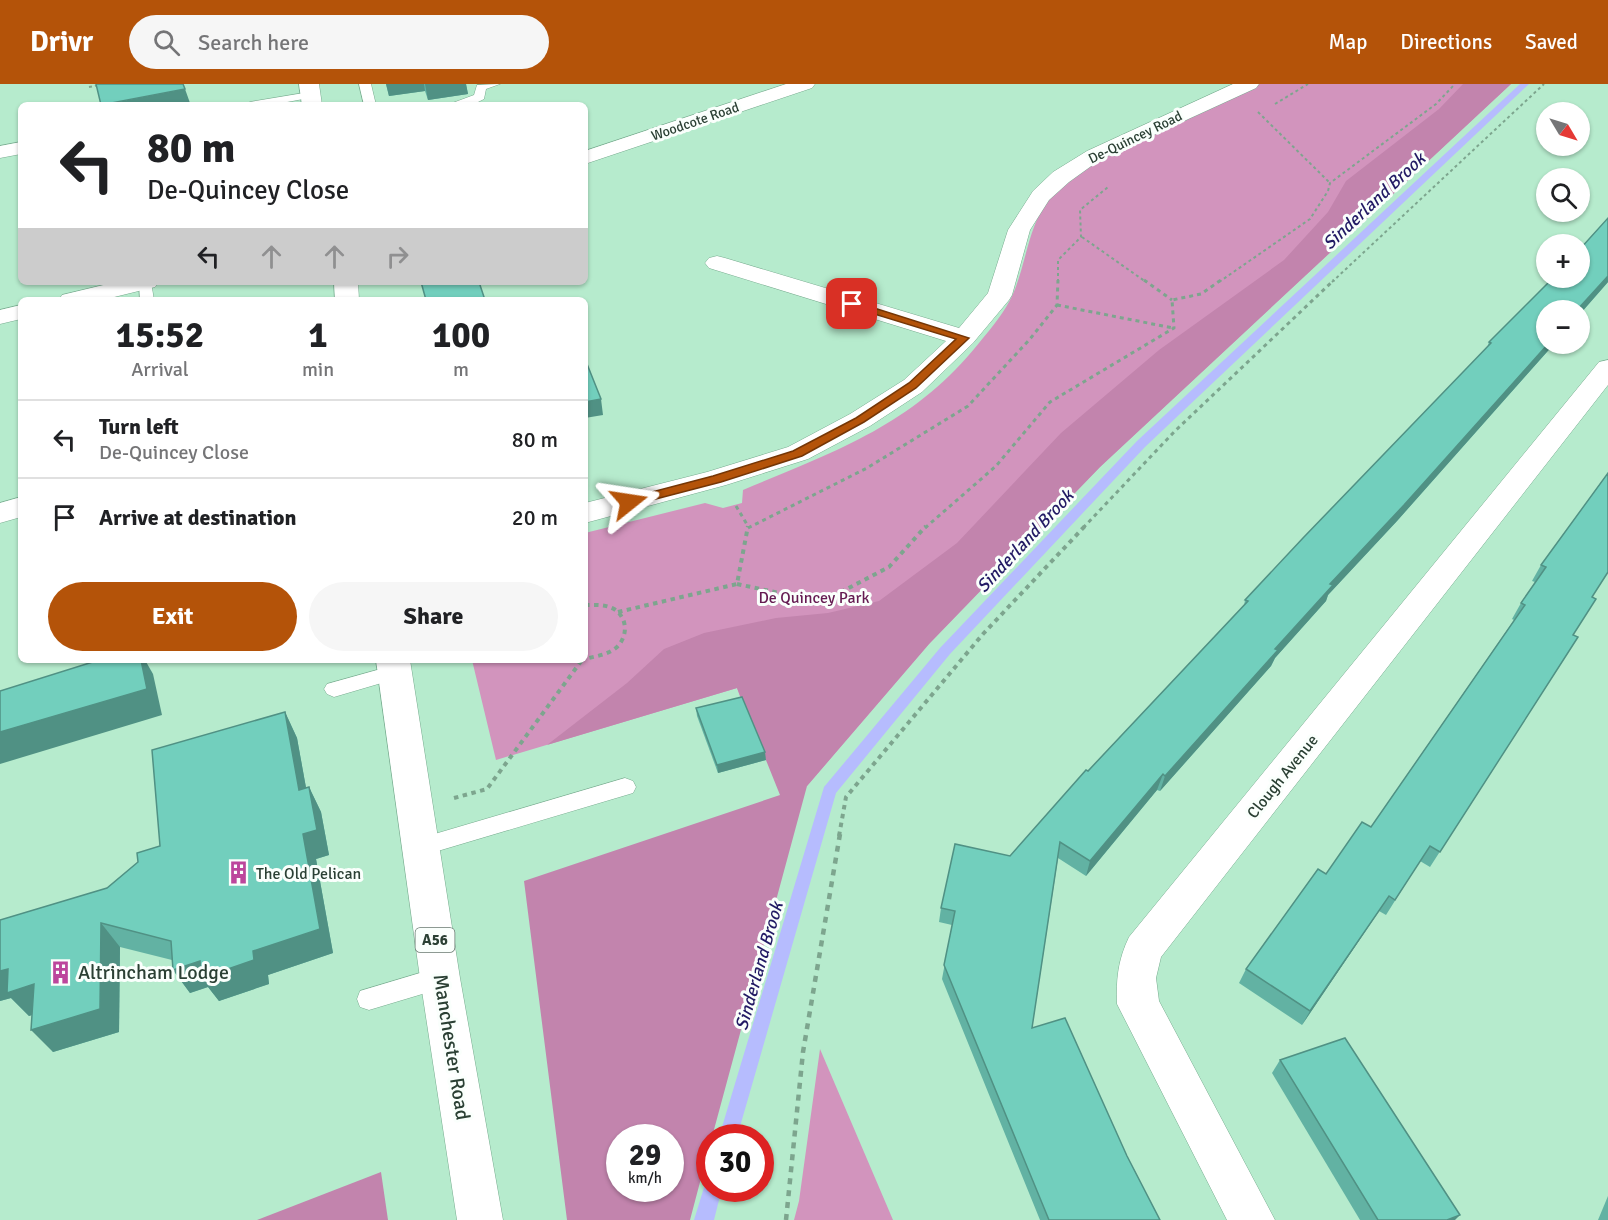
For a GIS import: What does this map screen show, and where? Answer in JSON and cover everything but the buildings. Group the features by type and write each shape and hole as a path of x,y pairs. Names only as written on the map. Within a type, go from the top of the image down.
{"main road":[{"name":"Woodcote Road","path":"588,157 805,84"},
{"name":"De-Quincey Road","path":"588,512 717,479 798,453 860,420 913,386 964,338 1000,295 1018,230 1041,196 1061,177 1094,155 1249,84"},
{"path":"0,152 18,149"},
{"path":"717,263 964,338"},
{"path":"84,297 134,285"},
{"path":"0,317 18,313"},
{"name":"Clough Avenue","path":"1252,1220 1138,1004 1136,978 1143,950 1608,368"},
{"path":"0,513 18,508"},
{"name":"Manchester Road","path":"394,666 440,978 480,1220"}],"lane":[{"path":"365,84 369,102"},
{"path":"469,102 480,97 481,85 494,84"},
{"path":"268,102 310,95"},
{"path":"334,689 394,666"},
{"path":"418,828 625,786"},
{"path":"369,999 440,978"}],"path":[{"path":"89,87 104,84"},
{"path":"1308,84 1293,95 1257,112 1330,183"},
{"path":"1081,237 1172,300 1201,294 1310,219 1328,191 1330,183 1436,104 1455,84"},
{"path":"786,1220 803,1052 846,797 982,634 1174,432 1544,84"},
{"path":"737,584 748,526 867,468 968,406 1030,339 1057,305 1058,260 1081,237 1080,210 1115,182"},
{"path":"1172,300 1174,328"},
{"path":"1057,305 1174,328"},
{"path":"618,612 737,584 822,602 890,567 931,521 996,466 1050,402 1174,328"},
{"path":"588,605 600,605 618,612 624,619 626,628 619,646 602,655 588,658"},
{"path":"418,828 487,789 581,663"}],"green space":[{"name":"De Quincey Park","path":"1257,84 1511,84 1100,467 929,644 807,786 743,705 737,688 496,760 473,663 588,663 588,532 705,503 723,508 742,503 743,490 842,448 900,415 928,395 979,343 1010,301 1037,220 1050,197 1074,173 1119,146"},
{"path":"820,1049 893,1220 794,1220 799,1201"}],"shaded area":[{"path":"1463,84 1511,84 1100,467 929,644 807,786 716,1124 696,1124 696,1197 690,1220 567,1220 524,881 780,795 737,688 547,745 627,683 664,649 704,633 776,618 828,613 879,601 957,543 1061,433 1159,350 1284,260 1328,212 1346,181 1439,109"},
{"path":"381,1172 388,1220 257,1220"}],"waterway":[{"name":"Sinderland Brook","path":"732,1124 829,791 945,651 1141,444 1525,84"},
{"name":"Sinderland Brook","path":"704,1220 709,1202"}],"place":[{"name":"The Old Pelican","path":"238,873"},
{"name":"Altrincham Lodge","path":"60,972"}],"route":[{"path":"629,502 717,479 798,453 860,420 913,386 964,338 852,304"}]}
